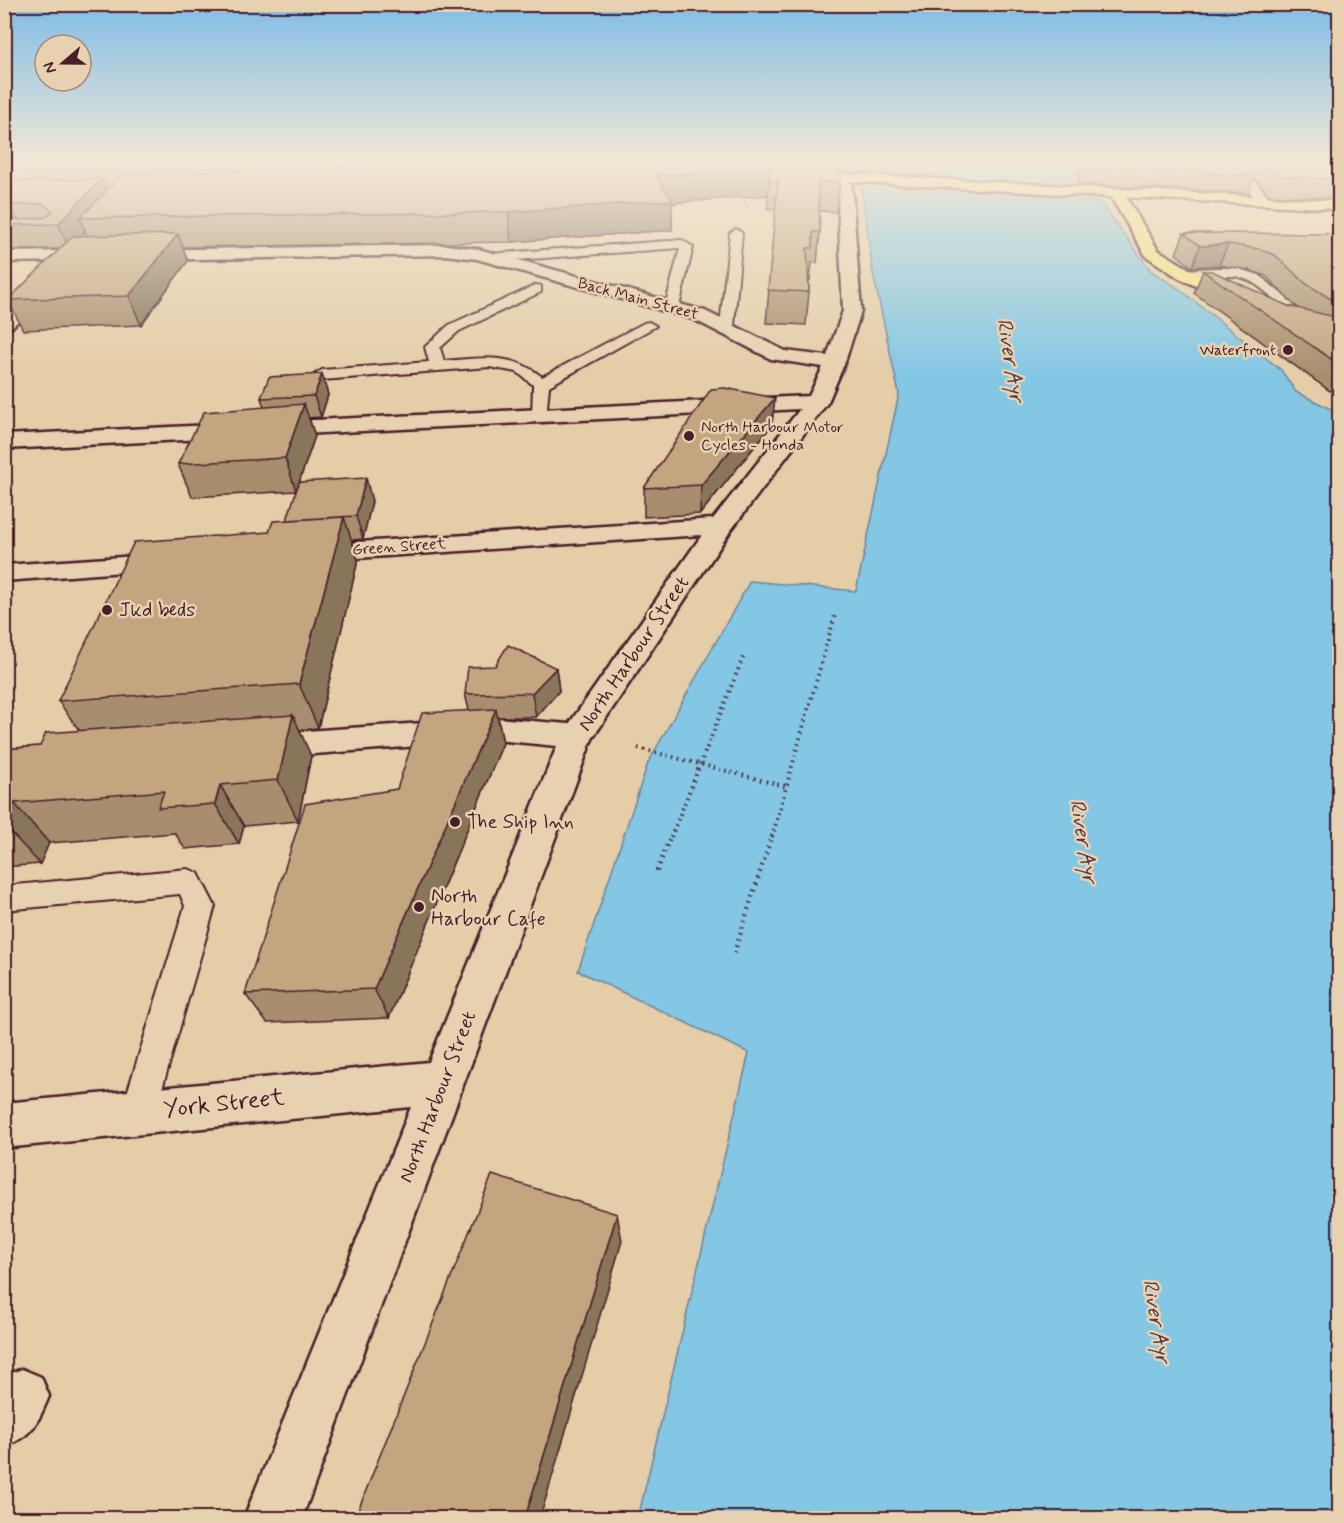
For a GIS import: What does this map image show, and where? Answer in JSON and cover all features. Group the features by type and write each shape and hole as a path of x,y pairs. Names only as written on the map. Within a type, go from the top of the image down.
{"main road":[{"path":"1142,234 1152,253 1185,274 1254,309"},
{"path":"1274,318 1318,330"}],"street":[{"name":"North Harbour Street","path":"273,1518 577,736 721,526 817,402 835,362 852,310 850,234"},
{"path":"4,324 88,241"},
{"name":"Back Main Street","path":"4,257 249,255 446,250 478,254 672,307 727,326 770,352 790,358 835,362"},
{"path":"4,442 817,402"},
{"name":"Green Street","path":"291,554 721,526"},
{"path":"4,573 196,560"},
{"path":"227,749 496,729 577,736"},
{"name":"York Street","path":"4,1126 444,1082"}],"lane":[{"path":"727,326 736,234"},
{"path":"489,258 682,244 687,248 672,307"},
{"path":"1185,274 1220,271 1249,276 1260,281 1288,310 1318,330"},
{"path":"438,366 432,347 454,327 537,290"},
{"path":"541,384 649,326"},
{"path":"322,375 489,362 522,368 541,384"},
{"path":"540,415 541,384"},
{"path":"4,897 188,881 200,906 138,1113"}],"path":[{"path":"734,953 788,787 835,615"},
{"path":"657,871 744,655"},
{"path":"638,748 788,787"}],"water":[{"name":"River Ayr","path":"868,234 1124,234 1151,271 1178,288 1281,370 1296,392 1339,413 1339,1518 638,1518 749,1053 578,971 648,763 750,581 856,591 899,394 873,273"}],"building":[{"path":"178,234 129,296 8,300 73,236"},
{"path":"773,234 813,234 813,248 807,248 809,292 768,290"},
{"path":"1185,234 1340,234 1340,303 1305,283 1275,255 1259,249 1228,244 1200,246"},
{"path":"1203,271 1212,271 1288,306 1340,318 1340,365"},
{"path":"322,374 314,396 261,398 269,377"},
{"path":"725,388 775,398 701,485 644,488 711,389"},
{"path":"304,404 285,458 178,464 204,412"},
{"path":"366,478 356,516 287,520 299,482"},
{"path":"344,517 299,684 58,701 134,542 269,532 273,521"},
{"path":"508,645 556,668 532,693 465,694 468,667 495,666"},
{"path":"496,709 374,989 245,994 305,804 397,789 422,713"},
{"path":"293,715 278,780 220,785 215,804 158,808 164,791 14,803 4,823 4,749 40,746 46,733"},
{"path":"492,1175 617,1214 525,1518 355,1518"}],"place":[{"name":"Waterfront","path":"1288,350"},
{"name":"North Harbour Motor Cycles - Honda","path":"689,436"},
{"name":"Jkd beds","path":"107,610"},
{"name":"The Ship Inn","path":"455,822"},
{"name":"North Harbour Cafe","path":"419,907"}]}
